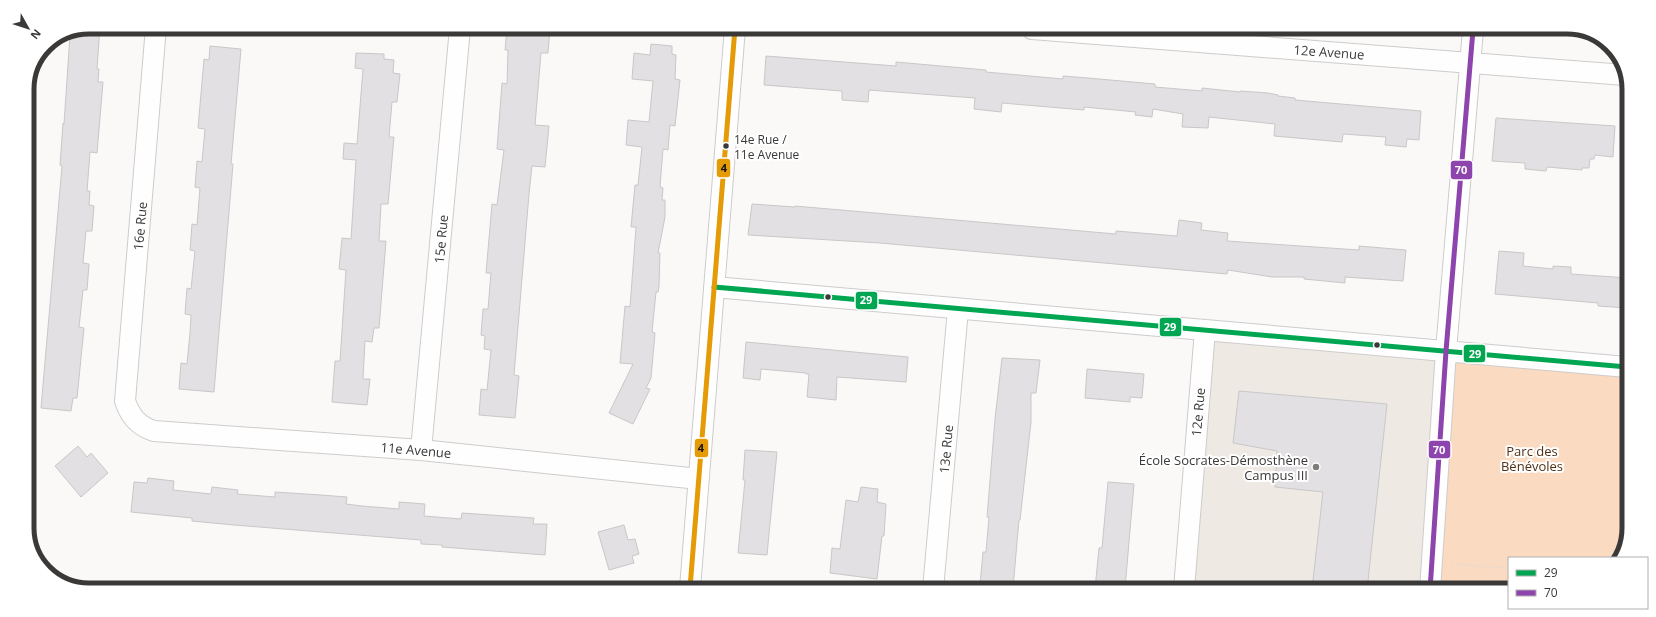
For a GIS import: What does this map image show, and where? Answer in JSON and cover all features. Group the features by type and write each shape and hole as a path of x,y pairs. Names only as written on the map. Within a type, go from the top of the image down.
{"street":[{"name":"16e Rue","path":"136,421 129,413 125,401 155,34"},
{"name":"15e Rue","path":"421,450 459,34"},
{"path":"690,583 735,34"},
{"name":"12e Avenue","path":"1096,34 1620,75"},
{"path":"1431,583 1446,351 1473,34"},
{"path":"714,287 1622,367"},
{"name":"13e Rue","path":"934,583 958,309"},
{"name":"12e Rue","path":"1185,583 1206,330"},
{"name":"11e Avenue","path":"136,421 143,428 154,431 421,450 699,479"}],"path":[{"path":"1432,563 1508,568"}],"shaded area":[{"name":"École Socrates-Démosthène Campus III","path":"1205,330 1446,351 1430,583 1184,583"}],"green space":[{"name":"Parc des Bénévoles","path":"1446,351 1622,367 1622,528 1621,539 1614,557 1508,557 1508,583 1430,583"}],"building":[{"path":"100,34 97,69 99,69 98,82 103,82 97,153 90,152 87,191 90,191 89,205 94,206 92,231 86,231 83,263 89,264 87,290 83,290 79,327 84,328 77,398 73,398 71,411 41,408 62,166 60,165 63,123 64,124 70,37 78,35"},
{"path":"506,34 550,34 548,53 541,53 535,125 549,126 545,167 532,166 514,375 519,376 515,418 479,415 481,389 487,390 491,350 484,349 485,336 481,335 483,309 488,309 491,273 486,273 492,204 497,205 504,150 497,149 502,83 507,84 508,50 505,50"},
{"path":"651,44 672,46 672,54 676,55 675,79 680,80 675,126 670,125 668,150 663,149 660,187 663,188 662,200 665,200 665,217 658,253 660,253 659,287 658,292 656,292 652,332 655,333 651,378 646,388 650,389 633,424 609,413 633,364 620,363 625,306 630,307 636,227 631,227 635,185 638,185 642,147 626,145 628,120 649,122 653,81 632,79 634,53 650,55"},
{"path":"210,46 241,49 214,392 179,389 181,363 187,364 190,333 191,315 185,314 187,288 191,289 195,251 190,250 192,224 197,225 200,188 195,187 197,161 202,162 205,129 198,128 204,59 209,60"},
{"path":"356,53 384,54 384,59 394,60 393,73 400,74 397,102 392,102 389,137 394,137 388,204 381,204 379,241 386,241 379,328 374,328 372,342 365,341 363,379 370,379 367,405 332,402 335,361 340,361 346,270 339,269 342,238 351,239 356,160 343,159 344,143 357,144 363,69 355,68"},
{"path":"766,56 896,66 896,62 1063,79 1063,76 1155,84 1155,87 1202,91 1202,88 1268,93 1295,98 1295,100 1421,111 1419,140 1407,139 1406,147 1385,145 1386,137 1343,134 1342,142 1274,136 1275,124 1209,117 1208,128 1182,127 1183,114 1153,109 1152,117 1135,115 1136,112 1084,107 1084,110 1002,103 1001,112 974,109 975,98 869,90 868,102 842,100 842,91 764,85"},
{"path":"1496,118 1615,126 1613,157 1595,155 1594,159 1590,159 1589,168 1582,168 1582,170 1547,167 1546,171 1525,169 1525,163 1492,161"},
{"path":"752,204 795,206 1116,234 1116,231 1177,236 1179,220 1202,223 1201,230 1228,233 1227,241 1359,250 1359,246 1406,250 1403,281 1345,277 1345,283 1304,279 1304,277 1272,277 1228,270 1227,274 880,243 748,235"},
{"path":"1499,251 1524,253 1523,266 1553,269 1553,266 1571,267 1571,274 1622,278 1622,308 1598,306 1598,303 1495,294"},
{"path":"746,342 908,357 906,382 837,377 836,400 807,397 809,374 806,373 761,369 760,380 743,378"},
{"path":"1002,358 1040,360 1036,393 1031,393 1031,422 1019,520 1013,583 980,583 983,552 986,552 989,517 987,517 995,419"},
{"path":"1087,369 1144,374 1142,398 1130,397 1130,402 1085,398"},
{"path":"1239,391 1387,404 1368,583 1313,583 1323,492 1275,487 1277,451 1233,443"},
{"path":"78,446 87,457 91,453 108,473 81,497 55,466"},
{"path":"745,450 777,452 767,555 738,553 745,480 743,480"},
{"path":"148,478 174,481 173,490 211,494 212,487 238,490 237,494 275,497 275,492 321,495 347,497 346,504 362,506 399,509 399,502 425,504 424,516 461,519 462,513 534,518 533,524 547,524 545,555 442,547 442,545 421,544 421,540 192,521 192,518 131,512 134,482 147,483"},
{"path":"1108,482 1134,484 1126,583 1096,583 1099,548 1102,548"},
{"path":"861,487 878,489 877,502 886,504 884,536 882,536 877,579 830,573 832,548 840,549 846,500 858,502"},
{"path":"624,525 628,540 635,539 639,554 632,556 634,563 609,570 598,532"}],"transit line":[{"name":"4","path":"690,583 735,34"},
{"name":"70","path":"1430,583 1446,351 1473,34"},
{"name":"29","path":"714,287 1622,367"}],"place":[{"name":"14e Rue / 11e Avenue","path":"726,146"},
{"name":"École Socrates-Démosthène Campus III","path":"1316,467"}]}
